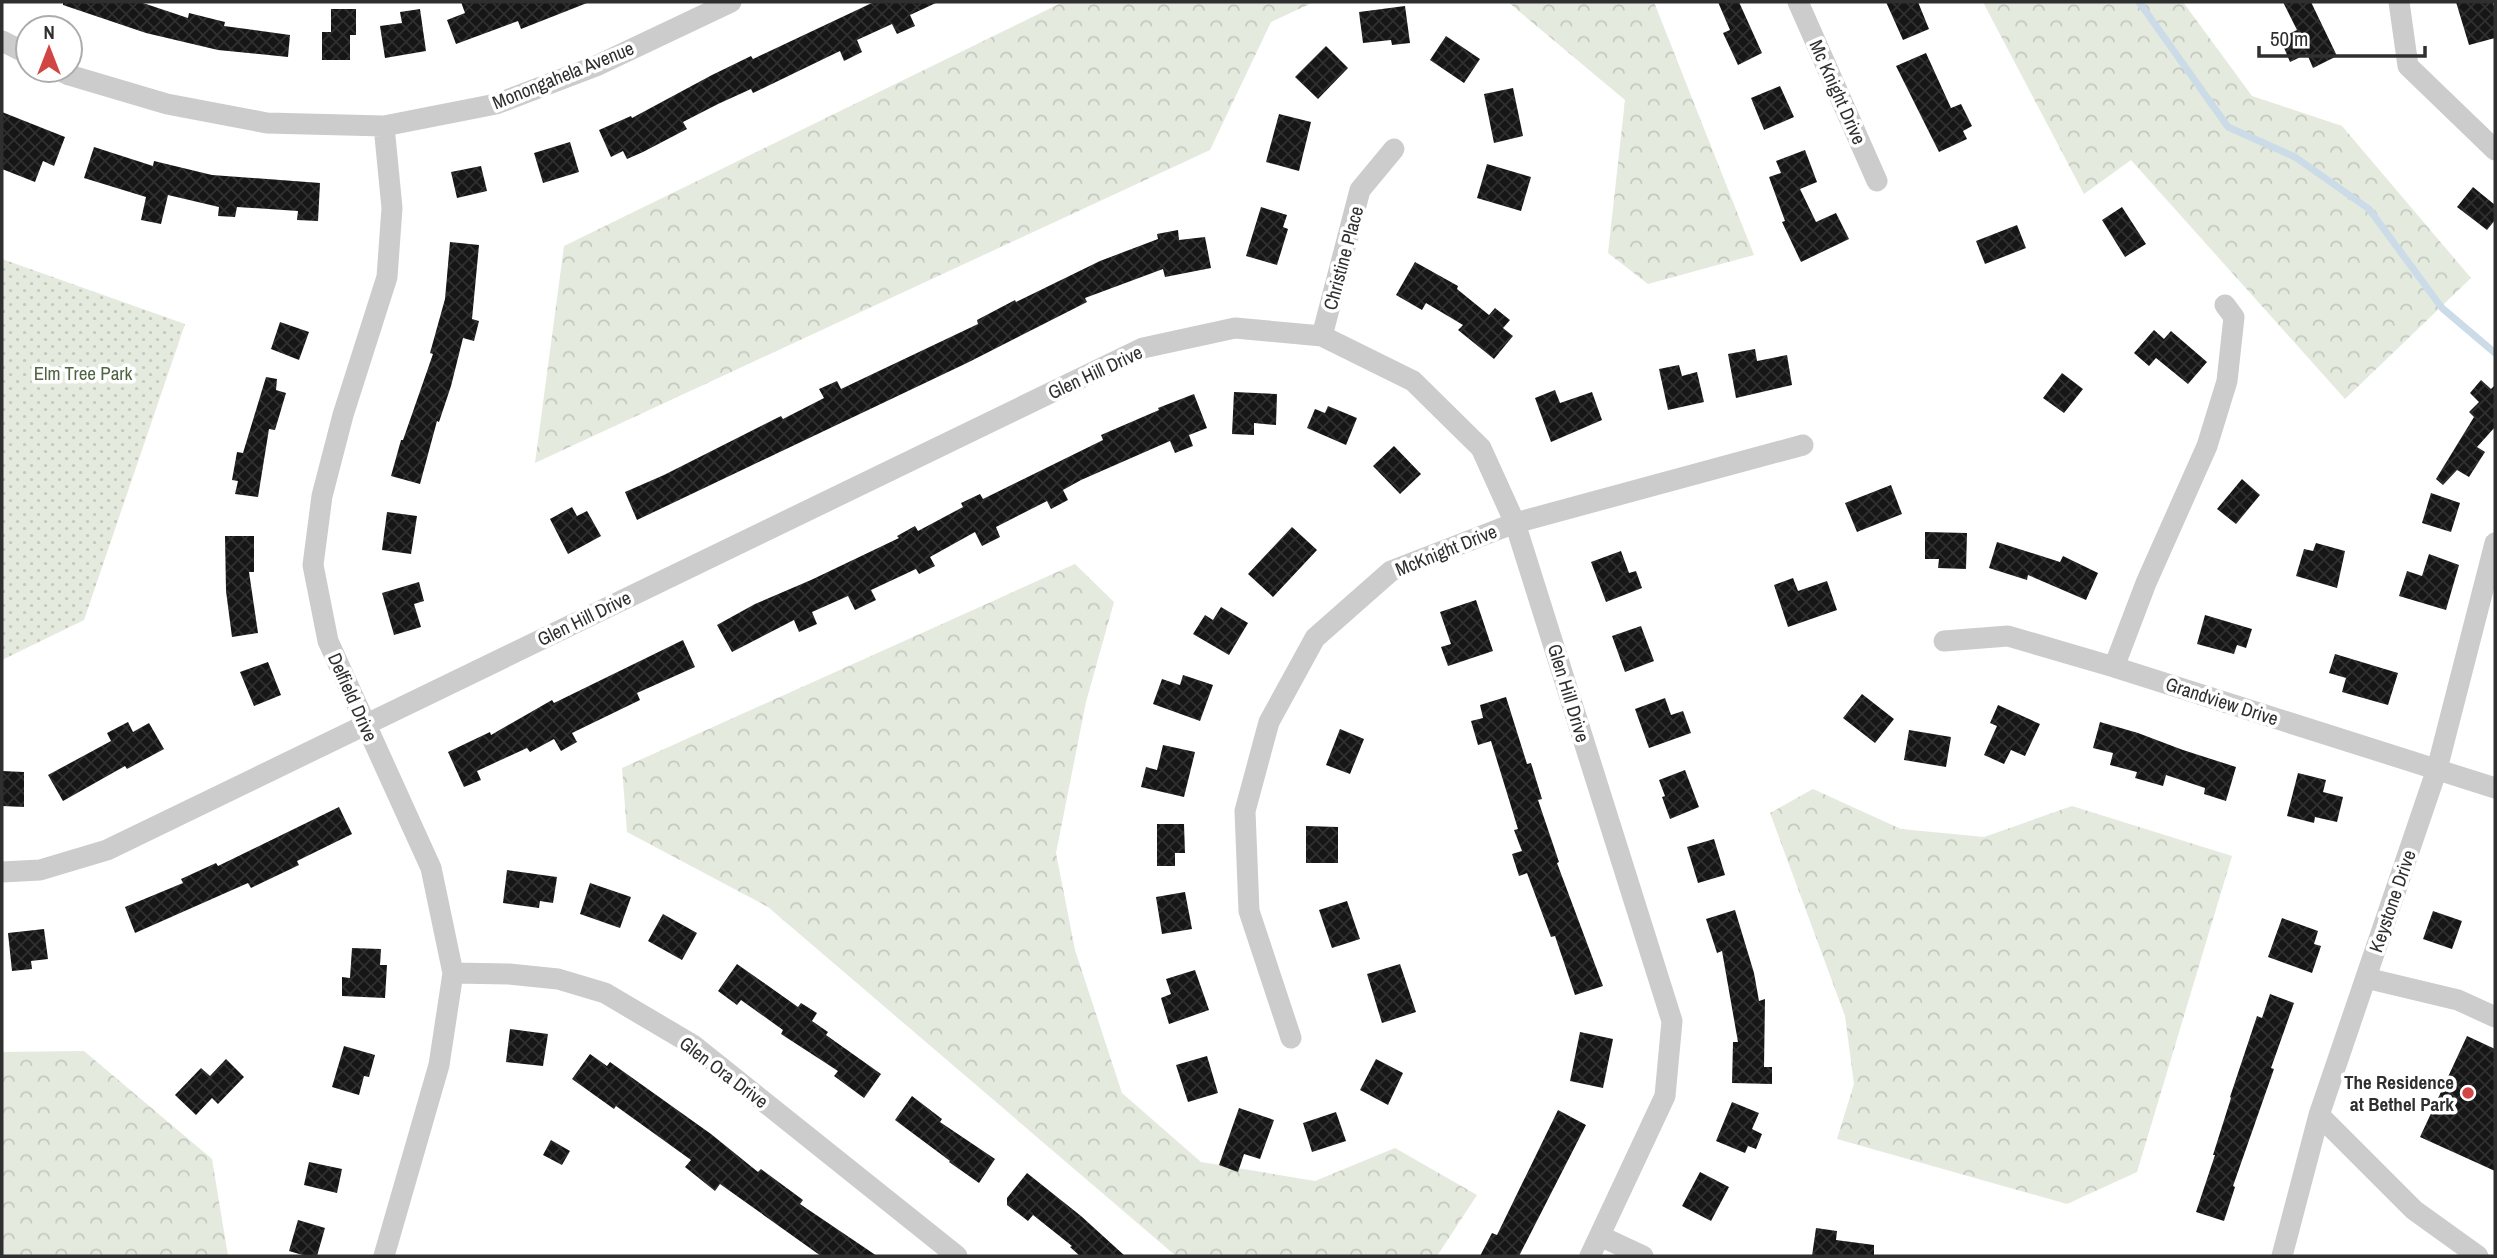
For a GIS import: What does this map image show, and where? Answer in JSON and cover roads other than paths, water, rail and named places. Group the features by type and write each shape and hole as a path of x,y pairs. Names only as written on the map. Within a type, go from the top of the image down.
{"street":[{"name":"Monongahela Avenue","path":"84,79 167,104 267,123 384,126 496,104 596,66 731,2"},
{"name":"Mc Knight Drive","path":"1798,2 1877,181"},
{"path":"2399,2 2408,66 2495,150"},
{"name":"Delfield Drive","path":"384,126 392,208 387,276 343,415 322,496 313,565 328,641 430,868 453,973 439,1065 384,1256"},
{"name":"Christine Place","path":"1322,336 1360,190 1394,149"},
{"path":"2114,667 2146,583 2207,446 2227,381 2234,317 2224,305"},
{"name":"Glen Hill Drive","path":"2,872 40,870 107,850 1143,348 1235,328 1322,336 1412,381 1481,448 1515,523 1672,1021 1665,1096 1590,1256"},
{"name":"McKnight Drive","path":"1291,1038 1249,911 1245,811 1269,722 1314,638 1391,571 1515,523 1803,444"},
{"name":"Keystone Drive","path":"2282,1256 2319,1115 2437,769 2495,542"},
{"name":"Grandview Drive","path":"1944,641 2008,636 2495,788"},
{"name":"Glen Ora Drive","path":"453,973 509,974 558,979 605,993 692,1045 957,1256"},
{"path":"2366,978 2458,1000 2495,1017"},
{"path":"2319,1115 2414,1210 2477,1256"},
{"path":"1600,1236 1643,1256"}],"waterway":[{"path":"2139,2 2228,127 2295,157 2369,209 2442,308 2495,353"}],"place":[{"name":"The Residence at Bethel Park","path":"2468,1093"}],"park label":[{"name":"Elm Tree Park","path":"83,373"}]}
